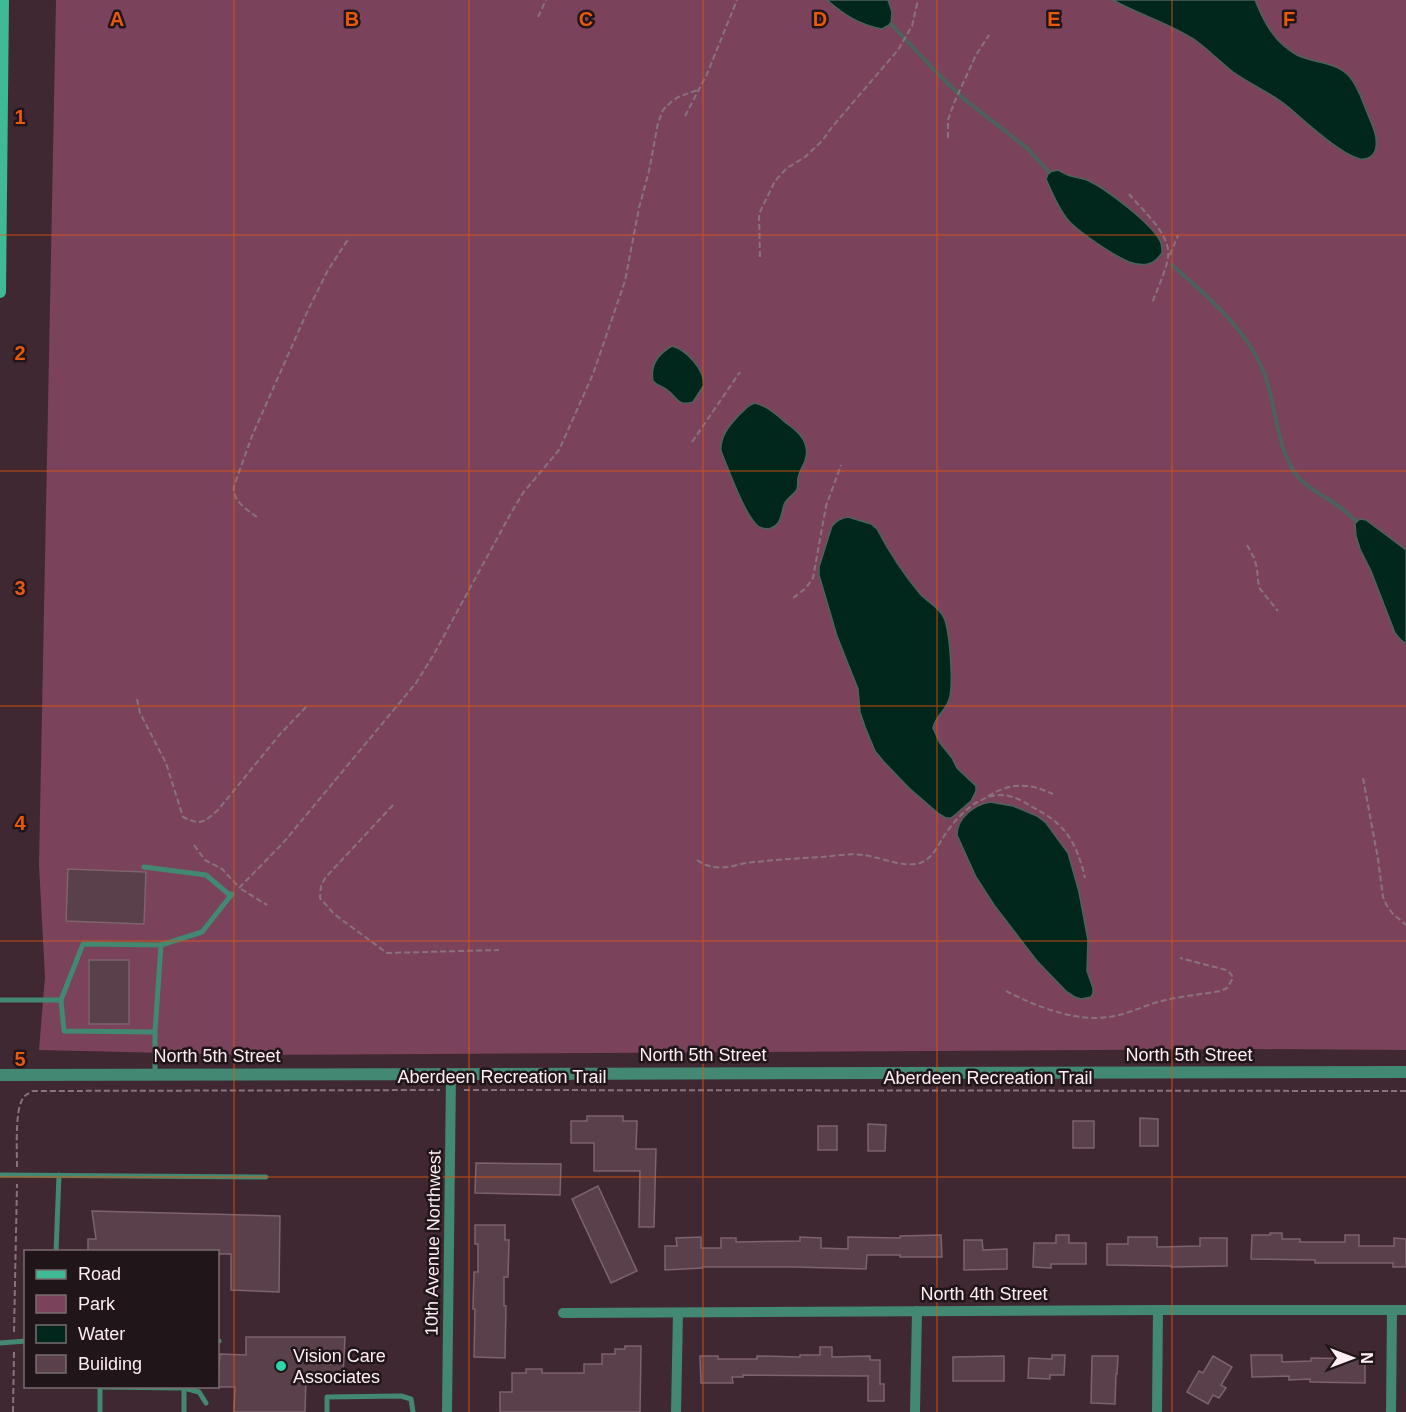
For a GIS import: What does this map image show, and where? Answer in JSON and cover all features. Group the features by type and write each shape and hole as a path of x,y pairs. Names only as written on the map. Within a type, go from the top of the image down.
{"main road":[{"path":"0,292 3,0"}],"street":[{"name":"North 5th Street","path":"0,1075 1406,1072"},
{"name":"10th Avenue Northwest","path":"447,1412 451,1074"},
{"path":"1157,1412 1158,1310"},
{"path":"1390,1412 1392,1310"},
{"name":"North 4th Street","path":"563,1313 1406,1310"},
{"path":"915,1412 917,1311"},
{"path":"676,1412 678,1313"}],"lane":[{"path":"144,867 206,875 232,895 202,932 162,945 83,944 61,1000 64,1031 155,1032"},
{"path":"155,1074 155,1032 162,945"},
{"path":"0,1000 61,1000"},
{"path":"0,1175 266,1177"},
{"path":"56,1250 59,1175"},
{"path":"0,1343 24,1341"},
{"path":"100,1388 100,1412"},
{"path":"183,1412 184,1388 200,1392 206,1403"},
{"path":"327,1412 327,1397 401,1396 411,1399 413,1412"}],"path":[{"path":"538,17 546,0"},
{"path":"685,116 706,74 737,0"},
{"path":"760,258 759,214 775,181 787,168 805,157 822,141 898,50 912,26 918,0"},
{"path":"948,138 948,120 954,103 976,55 989,35"},
{"path":"239,888 283,843 416,683 435,654 523,493 559,450 593,374 626,281 653,142 663,110 678,97 698,90"},
{"path":"1129,194 1164,235 1168,245 1168,258"},
{"path":"1152,303 1178,235"},
{"path":"257,517 236,500 233,493 234,486 252,436 308,310 328,270 349,238"},
{"path":"692,442 740,372"},
{"path":"793,598 806,588 813,578 826,506 841,465"},
{"path":"1247,545 1257,568 1260,590 1278,611"},
{"path":"137,699 140,713 166,763 183,817 194,822 207,820 218,810 281,733 306,707"},
{"path":"1363,777 1383,897 1393,914 1406,925"},
{"path":"697,860 705,865 723,868 752,862 859,854 877,856 903,864 919,863 927,860 950,828 967,810 1000,789 1014,785 1028,785 1053,794"},
{"path":"986,797 1007,795 1040,811 1058,824 1071,839 1080,857 1085,878"},
{"path":"393,805 326,877 321,885 320,898 334,914 387,953 499,950"},
{"path":"194,845 205,860 222,869 239,888 267,905"},
{"path":"1006,991 1026,1002 1056,1011 1086,1018 1109,1017 1165,1000 1221,991 1227,988 1233,978 1226,970 1180,958"},
{"name":"Aberdeen Recreation Trail","path":"13,1412 18,1123 23,1096 33,1091 1406,1090"}],"green space":[{"path":"56,0 1406,0 1406,1050 253,1055 39,1050 45,977 39,865"}],"water":[{"path":"827,0 888,0 892,12 891,24 882,29 859,22"},
{"path":"1113,0 1255,0 1271,31 1284,46 1299,56 1332,65 1349,76 1360,93 1374,129 1376,147 1374,152 1369,158 1360,159 1343,151 1281,101 1233,72 1195,40"},
{"path":"1058,170 1097,185 1140,218 1157,235 1161,243 1162,253 1159,257 1148,264 1129,262 1115,255 1073,225 1058,205 1046,179 1049,172"},
{"path":"672,346 689,356 701,373 704,385 693,402 681,402 653,381 656,361"},
{"path":"755,403 772,411 795,430 803,439 806,449 797,489 785,503 778,523 769,529 758,526 753,521 737,491 721,451 722,441 729,427 746,408"},
{"path":"848,517 871,524 877,529 892,555 921,595 940,611 944,618 949,644 951,689 949,701 933,728 957,768 976,786 971,801 951,818 939,814 884,762 875,751 865,727 860,712 858,689 837,636 819,575 819,567 832,526"},
{"path":"1361,519 1366,520 1406,550 1406,644 1395,633 1360,549 1355,524"},
{"path":"990,802 1013,806 1037,816 1046,823 1068,853 1079,892 1088,940 1087,971 1093,988 1091,997 1081,999 1066,991 1037,961 994,905 976,877 957,835 958,829 968,813"}],"building":[{"path":"68,869 146,872 144,924 66,921"},
{"path":"89,960 129,960 129,1024 89,1024"},
{"path":"587,1116 623,1116 623,1121 637,1121 636,1149 656,1149 654,1227 639,1227 640,1171 594,1171 594,1143 571,1143 571,1121 587,1121"},
{"path":"1140,1118 1158,1119 1158,1146 1140,1146"},
{"path":"1073,1121 1094,1121 1094,1148 1073,1148"},
{"path":"868,1124 886,1125 885,1151 868,1151"},
{"path":"818,1126 837,1126 837,1150 818,1150"},
{"path":"476,1163 561,1164 560,1195 475,1193"},
{"path":"598,1186 637,1271 611,1283 572,1199"},
{"path":"92,1211 280,1216 279,1292 231,1290 231,1254 219,1254 219,1250 88,1250 88,1239 96,1239"},
{"path":"475,1225 505,1225 505,1240 509,1240 508,1277 504,1277 505,1358 474,1357 474,1272 478,1272"},
{"path":"1270,1233 1282,1233 1282,1239 1300,1239 1300,1242 1345,1242 1345,1235 1359,1235 1359,1246 1394,1246 1394,1238 1406,1239 1406,1267 1393,1267 1393,1263 1315,1263 1315,1260 1251,1259 1252,1235 1270,1235"},
{"path":"941,1235 942,1257 867,1255 866,1269 702,1267 665,1270 665,1246 677,1246 676,1238 701,1237 701,1248 721,1248 721,1238 736,1238 736,1242 800,1241 800,1237 821,1238 821,1248 848,1249 848,1237 900,1238 900,1236"},
{"path":"1056,1235 1069,1235 1069,1243 1086,1243 1086,1264 1051,1264 1051,1268 1033,1267 1034,1243 1056,1243"},
{"path":"1128,1237 1157,1237 1157,1247 1200,1246 1200,1238 1227,1238 1227,1266 1107,1265 1107,1244 1128,1244"},
{"path":"964,1240 982,1240 983,1250 1007,1249 1007,1269 964,1270"},
{"name":"Vision Care Associates","path":"246,1337 345,1337 343,1376 306,1376 305,1412 234,1412 235,1387 219,1387 220,1354 246,1355"},
{"path":"625,1346 641,1346 640,1412 500,1412 500,1392 512,1392 512,1373 526,1373 526,1369 542,1369 542,1373 584,1373 584,1364 602,1364 602,1354 615,1354 615,1349 625,1349"},
{"path":"820,1347 832,1347 832,1357 870,1356 870,1360 880,1360 880,1384 884,1384 884,1401 868,1401 868,1376 743,1375 743,1377 732,1377 733,1383 701,1383 700,1356 718,1356 718,1359 757,1359 757,1356 800,1357 800,1355 820,1355"},
{"path":"1052,1355 1065,1355 1064,1375 1050,1375 1050,1379 1028,1378 1029,1358 1052,1359"},
{"path":"1251,1355 1282,1355 1282,1362 1311,1361 1311,1358 1365,1359 1365,1383 1310,1382 1310,1379 1289,1380 1289,1376 1252,1377"},
{"path":"1004,1356 1004,1381 953,1381 953,1357"},
{"path":"1092,1356 1118,1356 1115,1404 1091,1403"},
{"path":"1213,1356 1232,1367 1221,1385 1226,1388 1219,1398 1213,1395 1208,1404 1187,1392 1199,1371 1203,1373"}],"waterway":[{"path":"891,24 964,99 1027,148 1049,172"},
{"path":"1172,265 1214,303 1251,347 1267,381 1286,456 1298,477 1356,521"}],"place":[{"name":"Vision Care Associates","path":"281,1366"}]}
